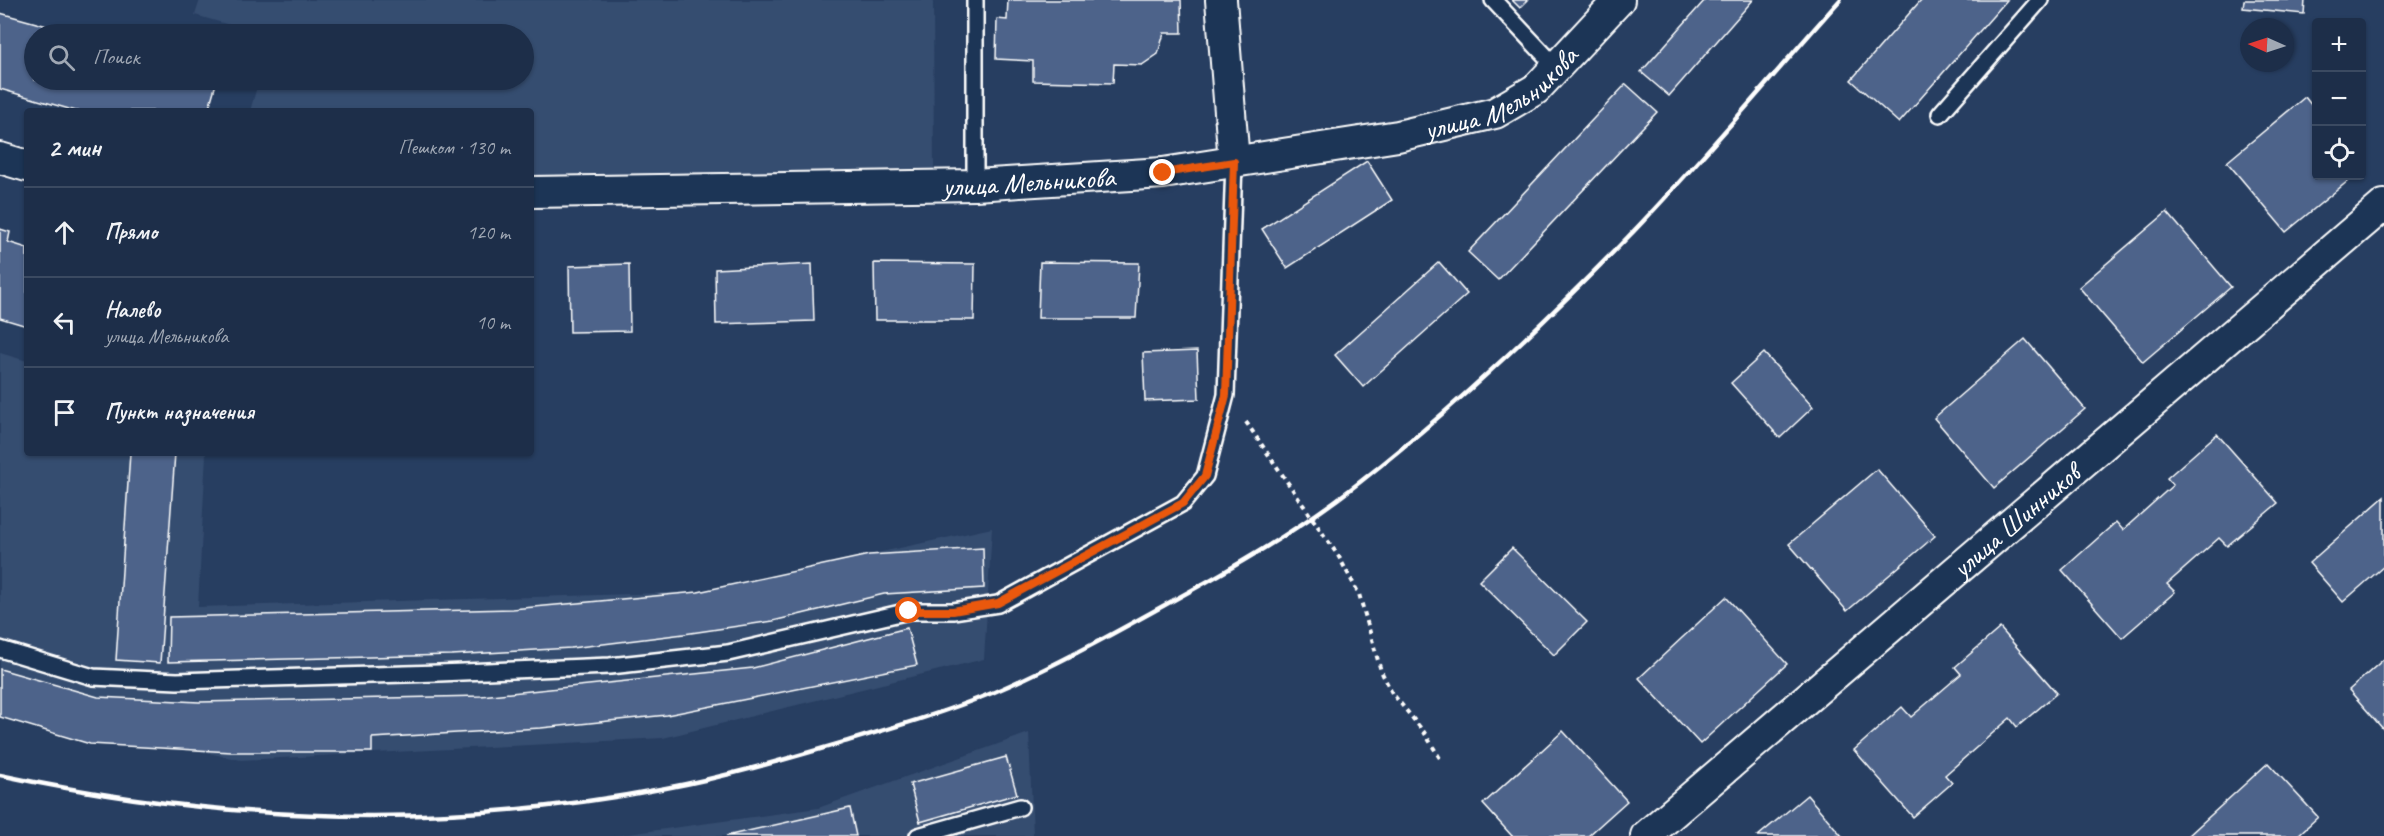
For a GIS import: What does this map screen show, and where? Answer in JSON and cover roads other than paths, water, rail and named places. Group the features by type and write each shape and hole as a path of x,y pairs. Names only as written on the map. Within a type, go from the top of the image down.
{"street":[{"path":"1221,0 1234,162"},
{"name":"улица Мельникова","path":"534,192 975,185 1163,173 1398,136 1495,113 1536,89 1619,0"},
{"path":"0,158 24,165"},
{"name":"улица Шинников","path":"1646,836 2384,205"}],"lane":[{"path":"975,0 975,185"},
{"path":"1493,0 1556,67"},
{"path":"1940,114 2040,0"},
{"path":"0,649 93,677 177,681 587,667 728,652 909,611 953,611 998,603 1183,503 1205,476 1226,395 1234,162"},
{"path":"918,836 1020,807"}],"railway":[{"path":"0,775 82,791 165,803 249,811 332,815 416,815 500,811 583,802 710,779 879,732 992,693 1079,652 1239,563 1289,533 1337,500 1396,454 1498,364 1627,238 1840,0"}]}
